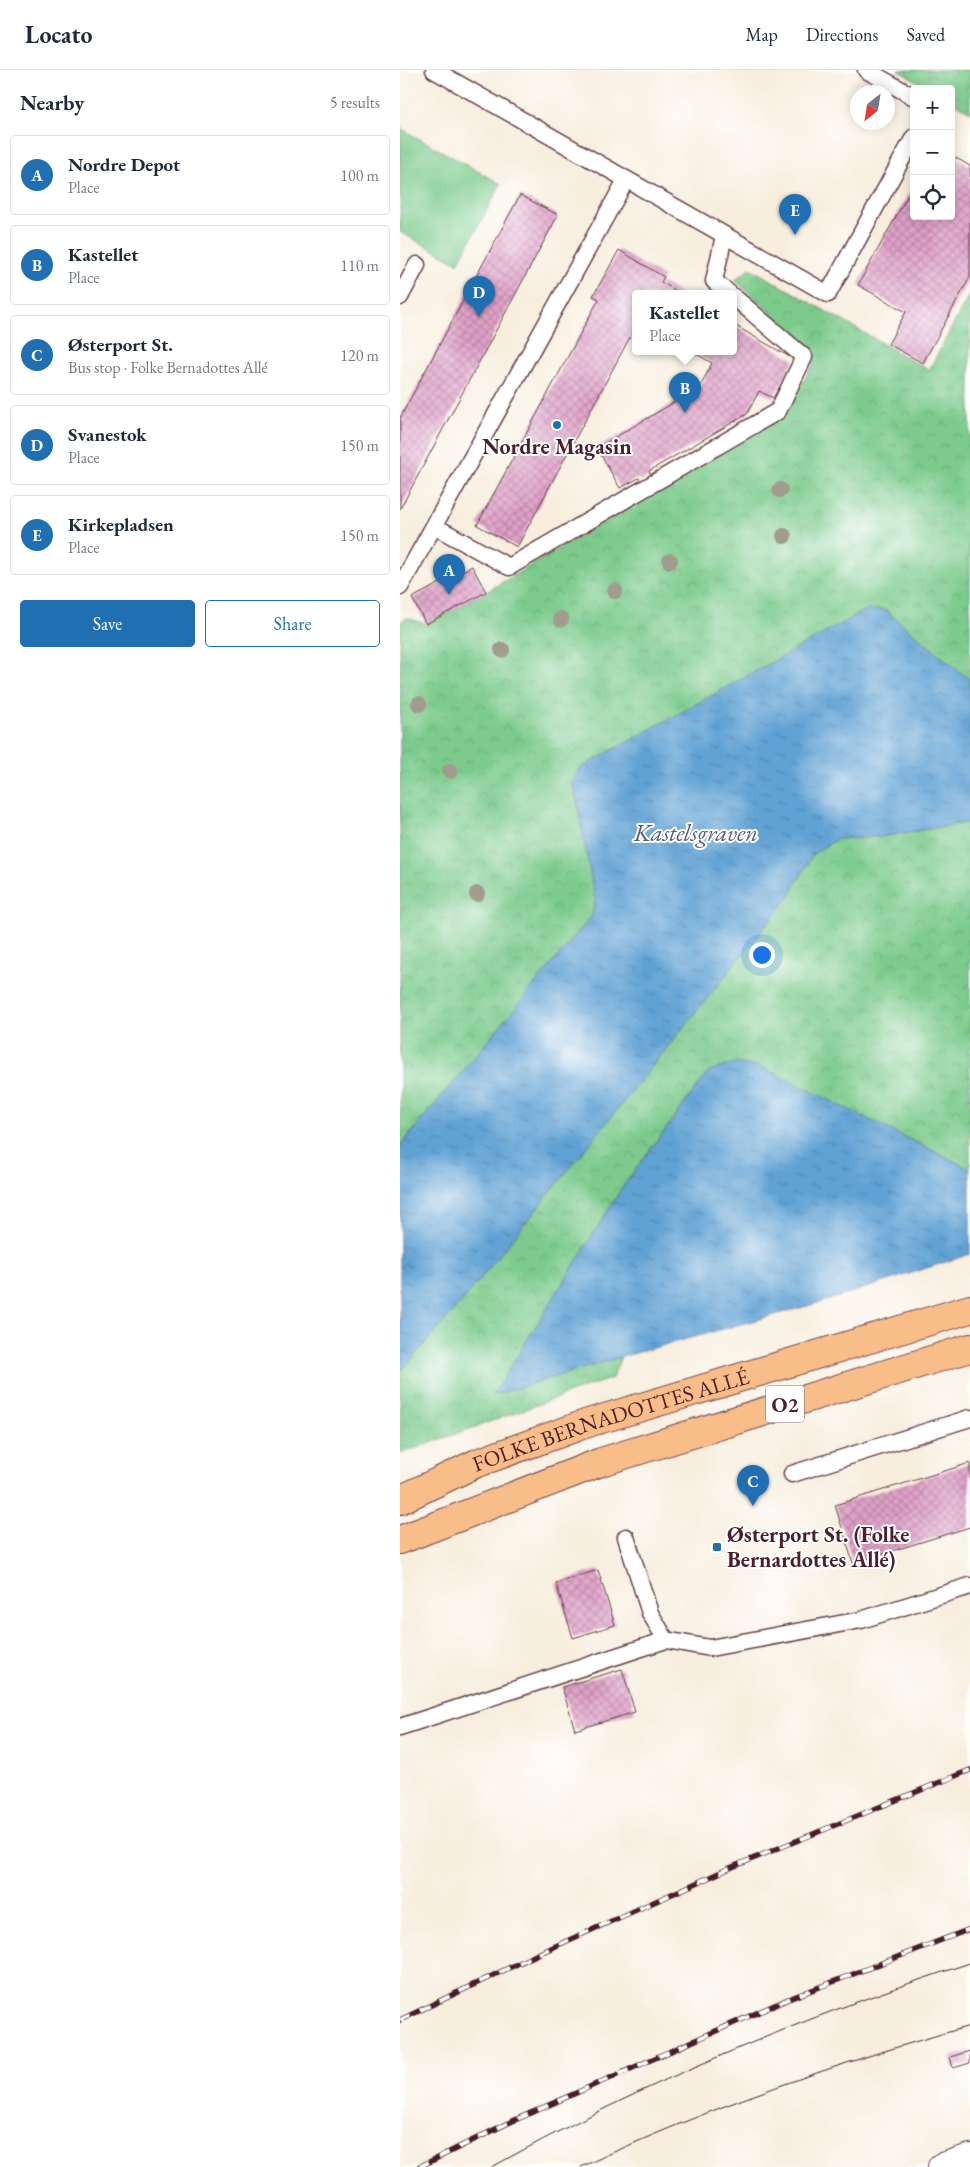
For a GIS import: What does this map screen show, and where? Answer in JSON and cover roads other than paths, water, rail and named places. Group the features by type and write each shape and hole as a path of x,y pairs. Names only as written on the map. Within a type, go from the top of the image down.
{"main road":[{"name":"FOLKE BERNADOTTES ALLÉ","path":"400,1500 477,1463 588,1423 762,1373 970,1309"},
{"name":"FOLKE BERNADOTTES ALLÉ","path":"400,1540 601,1462 970,1348"}],"street":[{"path":"942,2167 970,2158"}],"lane":[{"path":"434,70 828,294 910,144"},
{"path":"866,70 910,95"},
{"path":"400,587 626,180"},
{"path":"724,236 714,281 725,290"},
{"path":"400,297 417,265"},
{"path":"434,526 510,567 778,411 804,357 737,300"},
{"path":"792,1474 970,1418"},
{"path":"626,1537 650,1614 666,1640"},
{"path":"400,1727 666,1640 710,1648 860,1620 970,1586"}],"water":[{"name":"Kastelsgraven","path":"868,609 885,610 970,680 970,822 880,837 837,839 813,854 788,898 463,1300 400,1372 400,1146 592,916 595,900 573,781 580,768"},
{"path":"736,1063 764,1068 970,1169 970,1254 829,1300 621,1357 493,1395 623,1186 709,1071"}],"tram line":[{"path":"492,2167 607,2107 726,2053 847,2005 970,1963"},
{"path":"581,2167 676,2125 773,2088 871,2055 970,2026"}],"railway":[{"path":"400,2020 540,1953 730,1868 970,1770"},
{"path":"419,2167 506,2124 786,2000 970,1929"}],"place":[{"name":"Kirkepladsen","path":"795,235"},
{"name":"Svanestok","path":"479,317"},
{"name":"Kastellet","path":"685,413"},
{"name":"Nordre Magasin","path":"557,425"},
{"name":"Nordre Depot","path":"449,595"},
{"name":"Østerport St.","path":"753,1506"},
{"name":"Østerport St. (Folke Bernardottes Allé)","path":"717,1547"}]}
